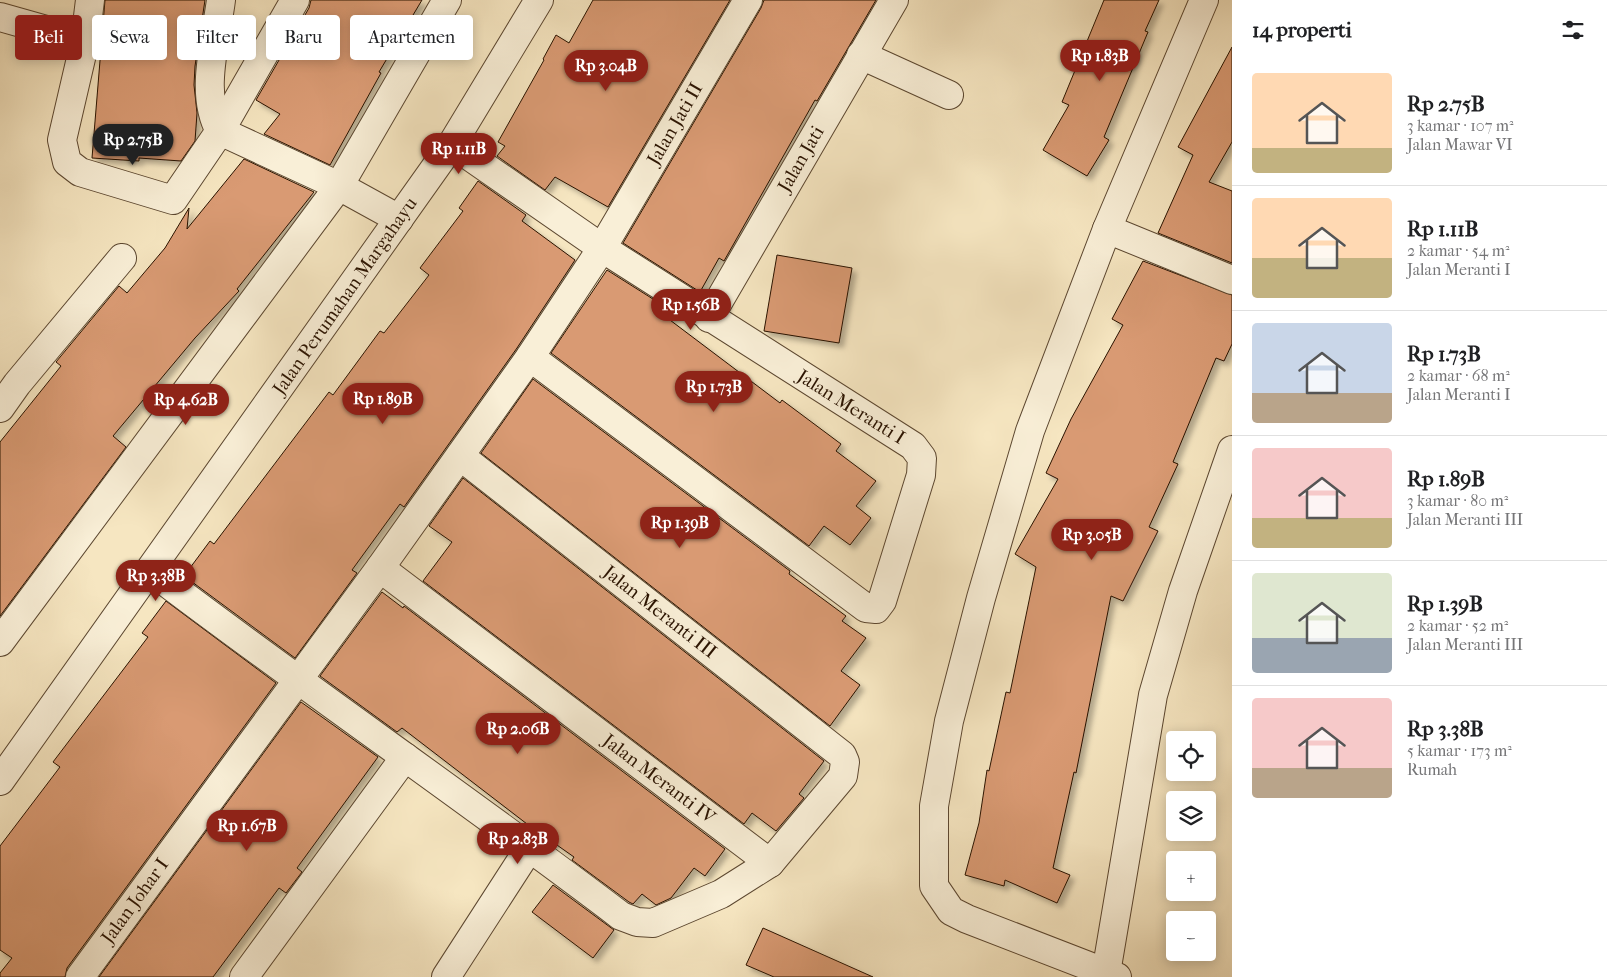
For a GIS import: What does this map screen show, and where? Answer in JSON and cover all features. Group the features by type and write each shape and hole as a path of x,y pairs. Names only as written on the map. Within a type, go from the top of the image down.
{"street":[{"path":"90,0 85,41 62,140 67,162 80,172 173,200 220,131 295,0"},
{"path":"221,0 209,93 214,120 220,131 339,186 400,219"},
{"path":"0,642 339,186 447,0"},
{"name":"Jalan Perumahan Margahayu","path":"0,781 452,144 539,0"},
{"name":"Jalan Jati II","path":"460,456 530,357 602,248 748,0"},
{"name":"Jalan Jati","path":"709,318 894,0"},
{"path":"1204,0 1107,229 1030,431 981,598 949,721 934,806 932,872 934,886 951,911 967,919 1112,975 1153,695 1183,591 1232,450"},
{"path":"0,17 85,41"},
{"path":"861,55 949,95"},
{"name":"Jalan Meranti I","path":"452,144 602,248 709,318 913,446 922,458 921,475 882,601 876,609 866,608 530,357"},
{"path":"1107,229 1232,280"},
{"path":"0,408 17,384 122,258"},
{"name":"Jalan Johar I","path":"80,977 460,456"},
{"name":"Jalan Meranti III","path":"460,456 842,755 846,762 842,776 770,863"},
{"name":"Jalan Meranti IV","path":"380,568 770,863"},
{"path":"150,570 296,681 405,756 621,916 637,922 653,923 721,894 770,863"},
{"path":"244,977 405,756"},
{"path":"446,977 530,847"}],"building":[{"path":"105,0 205,0 203,15 177,15 177,60 196,60 194,85 197,113 195,141 181,161 139,158 139,161 92,158 100,60 167,60 167,15 104,15"},
{"path":"311,0 422,0 413,15 350,15 350,60 386,60 379,72 381,73 330,165 264,134 280,114 256,100 279,60 340,60 340,15 305,15"},
{"path":"593,0 730,0 608,207 555,177 545,190 497,156 505,146 498,142 556,35 569,43"},
{"path":"764,0 876,0 817,101 815,100 724,261 719,258 700,292 623,243"},
{"path":"1104,0 1159,0 1145,31 1148,32 1104,137 1109,140 1087,176 1043,150 1069,105 1062,102"},
{"path":"1232,47 1232,142 1209,182 1232,191 1232,263 1158,233 1193,155 1178,147"},
{"path":"244,159 314,192 237,289 239,291 195,338 113,436 126,447 0,616 0,442 61,366 56,362 119,286 127,293 165,248 189,208 187,229"},
{"path":"478,181 526,215 522,221 575,260 517,348 404,507 400,504 352,570 357,573 295,658 184,576 210,541 214,544 329,392 333,395 380,331 384,333 429,275 420,268 463,211 459,208"},
{"path":"777,255 852,268 839,343 764,331"},
{"path":"1143,261 1232,295 1232,344 1224,361 1216,358 1173,462 1178,464 1149,527 1158,531 1123,601 1111,596 1076,773 1074,772 1053,868 1070,875 1057,903 1005,880 1004,886 965,875 979,823 987,770 989,771 1006,692 1010,693 1036,567 1015,554 1058,479 1046,473 1071,419 1123,325 1112,319"},
{"path":"607,270 683,318 662,314 780,403 782,400 841,444 836,451 876,481 856,506 871,518 850,545 824,526 809,546 551,353"},
{"path":"533,379 790,571 789,574 846,616 842,621 866,638 841,671 860,685 830,726 481,453"},
{"path":"463,478 824,761 799,794 804,798 776,831 752,813 744,824 423,581 452,542 429,526"},
{"path":"382,592 403,608 404,606 725,849 705,876 694,868 671,898 656,905 642,894 633,904 629,902 572,860 574,857 527,824 402,728 397,732 320,676"},
{"path":"166,601 276,683 67,968 65,977 0,977 0,973 12,958 0,950 0,846 60,767 53,762 148,637 142,633"},
{"path":"301,702 378,757 297,868 302,872 286,893 279,888 213,977 99,977"},
{"path":"553,885 614,930 593,958 532,912"},
{"path":"763,928 873,977 774,977 746,965"}]}
